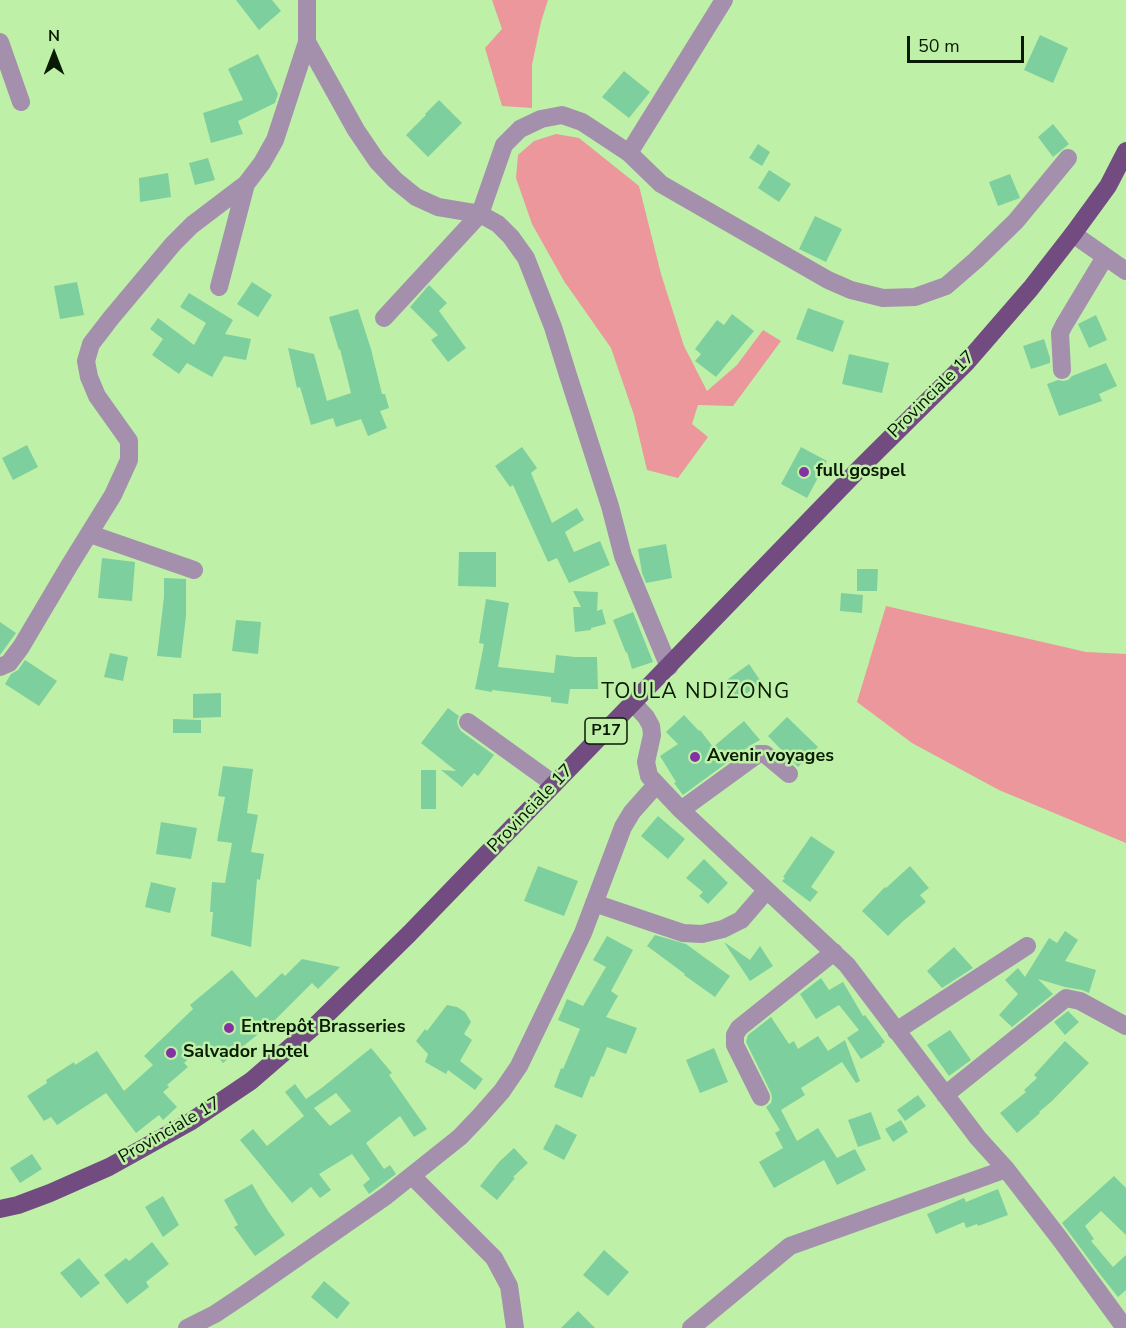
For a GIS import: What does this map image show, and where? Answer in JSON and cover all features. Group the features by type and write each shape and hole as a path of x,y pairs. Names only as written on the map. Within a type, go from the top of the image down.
{"main road":[{"name":"Provinciale 17","path":"0,1209 50,1193 109,1167 190,1122 251,1082 317,1024 410,934 860,468 966,363 1073,234 1108,186 1126,151"}],"street":[{"path":"0,667 9,663 21,646 113,495 129,460 129,441 97,396 89,377 86,361 91,344 173,244 192,225 246,184 262,163 274,140 307,42 307,0"},
{"path":"628,153 724,0"},
{"path":"0,42 21,102"},
{"path":"307,42 356,130 395,180 416,197 438,207 480,214 498,224 526,258 560,350 610,506 623,556 669,666"},
{"path":"384,318 480,214 504,145 520,129 541,118 562,115 582,122 628,153 661,184 828,280 851,290 883,298 915,297 946,286 1016,221 1068,158"},
{"path":"219,287 246,184"},
{"path":"1073,234 1126,271"},
{"path":"1062,370 1060,333 1105,256"},
{"path":"90,534 194,570"},
{"path":"633,703 651,726 652,735 646,762 649,776 656,785 847,965 978,1138 1006,1169 1067,1248 1125,1328"},
{"path":"468,722 554,784"},
{"path":"681,810 758,754 765,754 789,774"},
{"path":"187,1328 215,1314 245,1294 412,1176 460,1137 502,1091 523,1056 583,933 623,827 632,812 656,785"},
{"path":"594,903 683,933 702,934 723,929 741,920 766,891"},
{"path":"896,1031 1028,946"},
{"path":"760,1097 735,1045 735,1035 739,1028 834,952"},
{"path":"945,1095 1066,998 1080,1000 1126,1026"},
{"path":"691,1328 790,1246 1006,1169"},
{"path":"412,1176 494,1258 510,1286 515,1328"}],"shaded area":[{"path":"492,0 548,0 532,65 532,108 502,106 485,48 502,29"},
{"path":"556,134 579,138 639,186 661,274 684,346 707,391 737,365 763,330 781,341 733,406 698,405 692,424 708,437 678,478 647,470 634,415 611,348 564,281 532,224 516,178 518,155 534,141"},
{"path":"886,606 1086,652 1126,654 1126,843 999,790 912,743 857,702"}],"building":[{"path":"236,0 272,0 281,11 259,30"},
{"path":"1040,35 1068,48 1053,83 1024,70"},
{"path":"258,54 278,94 275,103 238,121 243,134 211,143 203,113 243,100 228,69"},
{"path":"624,71 650,92 629,118 602,97"},
{"path":"439,100 462,123 428,157 406,135"},
{"path":"1053,124 1069,144 1053,157 1038,137"},
{"path":"758,144 770,152 762,166 749,158"},
{"path":"208,158 215,180 195,185 189,163"},
{"path":"769,170 791,184 779,202 758,188"},
{"path":"168,173 171,197 140,202 139,178"},
{"path":"1010,174 1020,198 998,206 989,182"},
{"path":"815,216 842,229 826,262 799,249"},
{"path":"77,282 84,315 60,319 54,286"},
{"path":"252,282 272,295 258,317 237,304"},
{"path":"429,285 447,303 439,311 466,348 448,362 431,340 438,335 410,307"},
{"path":"189,293 233,320 225,334 251,339 246,360 224,356 212,377 187,363 179,374 152,355 163,339 150,329 158,318 194,345 206,323 180,307"},
{"path":"808,308 844,321 833,352 796,339"},
{"path":"358,309 382,394 385,394 389,408 380,411 387,428 368,436 361,419 336,427 333,418 311,425 300,387 297,388 288,348 314,354 327,401 351,393 329,317"},
{"path":"732,314 754,331 716,377 695,361 701,354 695,349 717,320 724,325"},
{"path":"1096,315 1107,340 1089,348 1078,324"},
{"path":"1044,339 1050,363 1031,369 1023,346"},
{"path":"849,354 889,363 882,393 842,384"},
{"path":"1106,363 1117,386 1099,394 1102,401 1059,416 1047,384 1058,380 1068,380 1072,376"},
{"path":"27,445 38,467 13,480 2,458"},
{"path":"522,447 537,468 531,473 552,523 577,508 584,520 565,532 574,552 600,541 610,565 569,583 557,558 548,562 513,485 510,487 495,466"},
{"name":"full gospel","path":"801,447 827,461 807,498 781,484"},
{"path":"666,544 672,578 646,583 638,549"},
{"path":"459,552 496,552 496,587 458,586"},
{"path":"102,558 135,562 132,601 98,598"},
{"path":"857,569 878,569 877,591 857,591"},
{"path":"164,578 186,579 186,616 181,658 157,656"},
{"path":"573,591 598,592 597,611 602,609 606,624 591,628 591,630 575,632 573,607 581,607"},
{"path":"841,593 863,595 862,613 840,611"},
{"path":"486,599 509,603 498,667 554,673 556,655 597,657 598,689 570,689 568,704 551,702 551,697 475,689 484,644 479,643"},
{"path":"633,612 653,662 632,669 613,620"},
{"path":"236,620 261,622 258,654 232,651"},
{"path":"0,622 16,633 0,655"},
{"path":"110,653 128,657 123,681 104,677"},
{"path":"25,660 57,681 39,706 5,684"},
{"path":"749,664 762,683 737,700 724,682"},
{"path":"221,693 221,717 193,718 193,694"},
{"path":"448,708 459,716 457,721 461,731 494,755 478,776 474,773 462,787 441,770 456,771 421,743"},
{"path":"684,715 713,747 744,721 760,740 683,795 660,756 678,744 666,732"},
{"path":"787,717 818,747 798,767 768,736"},
{"path":"173,719 201,720 201,733 173,733"},
{"path":"223,766 253,769 247,813 258,815 251,852 264,854 260,880 257,879 251,947 211,936 212,882 225,883 232,843 217,841 225,797 218,796"},
{"path":"421,770 436,770 436,809 421,809"},
{"path":"658,816 685,839 668,859 641,836"},
{"path":"161,822 197,828 191,859 156,854"},
{"path":"811,836 835,852 811,887 818,892 810,902 782,881"},
{"path":"704,859 728,883 708,904 699,896 703,892 686,878"},
{"path":"538,866 578,881 564,916 524,901"},
{"path":"910,866 929,888 920,895 926,902 888,936 862,911"},
{"path":"151,882 176,888 170,913 145,907"},
{"path":"1065,931 1078,940 1065,961 1096,970 1089,993 1038,979 1053,994 1012,1027 999,1015 1018,994 1005,980 1018,968 1025,977 1049,938 1057,943"},
{"path":"655,935 686,944 730,976 715,997 647,946"},
{"path":"607,936 633,950 611,991 618,996 606,1017 637,1028 626,1054 607,1047 582,1098 554,1087 580,1029 558,1020 567,999 583,1006 606,967 593,960"},
{"path":"724,942 750,960 760,946 773,966 750,981"},
{"path":"954,947 973,968 942,988 927,971"},
{"path":"302,959 340,967 318,989 312,983 275,1020 223,1063 206,1043 184,1063 188,1067 167,1085 169,1087 163,1092 177,1107 163,1120 159,1115 136,1133 106,1093 57,1125 51,1117 44,1121 27,1096 47,1083 46,1080 74,1062 75,1065 97,1051 124,1091 153,1065 144,1056 193,1009 190,1005 232,970 256,998 282,973 285,976"},
{"path":"821,978 829,990 843,982 863,1016 865,1015 885,1042 882,1046 861,1059 847,1038 859,1030 839,1005 816,1019 800,994"},
{"path":"447,1005 465,1012 471,1022 464,1034 472,1040 460,1061 483,1079 475,1090 448,1070 446,1074 425,1062 428,1054 416,1041 425,1029 427,1031"},
{"path":"1068,1011 1079,1022 1065,1035 1054,1022"},
{"path":"771,1017 789,1044 794,1041 798,1049 818,1036 828,1051 845,1040 860,1081 856,1083 842,1062 801,1088 805,1095 781,1110 797,1141 818,1128 837,1158 855,1149 866,1170 837,1185 824,1160 774,1188 759,1162 783,1148 775,1133 780,1130 766,1107 771,1103 771,1093 746,1042 748,1035"},
{"path":"950,1030 971,1060 949,1076 927,1045"},
{"path":"1065,1041 1089,1063 1017,1133 1000,1113 1026,1092 1024,1090 1037,1078 1034,1075"},
{"path":"371,1048 392,1073 389,1075 427,1129 414,1137 400,1116 366,1143 384,1169 390,1165 396,1174 369,1194 363,1185 370,1179 352,1154 319,1174 331,1190 320,1198 311,1187 292,1203 240,1140 253,1129 267,1146 304,1116 285,1092 295,1084 306,1099","holes":["336,1093 351,1111 330,1126 314,1108"]},
{"path":"714,1048 728,1082 700,1093 686,1060"},
{"path":"918,1095 926,1106 905,1121 897,1110"},
{"path":"871,1112 881,1139 858,1147 848,1120"},
{"path":"901,1120 908,1132 893,1142 885,1129"},
{"path":"556,1124 577,1135 564,1160 543,1149"},
{"path":"514,1148 528,1163 513,1177 515,1178 497,1200 480,1186 499,1162"},
{"path":"32,1154 42,1169 20,1183 10,1168"},
{"path":"1114,1176 1126,1188 1126,1235 1101,1211 1085,1226 1094,1239 1091,1241 1113,1267 1126,1255 1126,1290 1118,1297 1062,1223"},
{"path":"252,1184 285,1235 255,1256 234,1227 238,1225 224,1200"},
{"path":"998,1189 1008,1215 966,1228 964,1222 936,1234 927,1214 964,1198 966,1202"},
{"path":"163,1196 179,1225 163,1237 145,1207"},
{"path":"152,1242 169,1264 146,1282 149,1287 127,1304 104,1275 126,1258 129,1261"},
{"path":"604,1250 629,1272 608,1296 583,1275"},
{"path":"79,1258 100,1283 81,1298 60,1273"},
{"path":"324,1281 350,1303 337,1319 311,1297"},
{"path":"578,1311 595,1328 561,1328"}],"place":[{"name":"full gospel","path":"804,472"},
{"name":"Avenir voyages","path":"695,757"},
{"name":"Entrepôt Brasseries","path":"229,1028"},
{"name":"Salvador Hotel","path":"171,1053"}],"district":[{"name":"TOULA NDIZONG","path":"696,693"}]}
